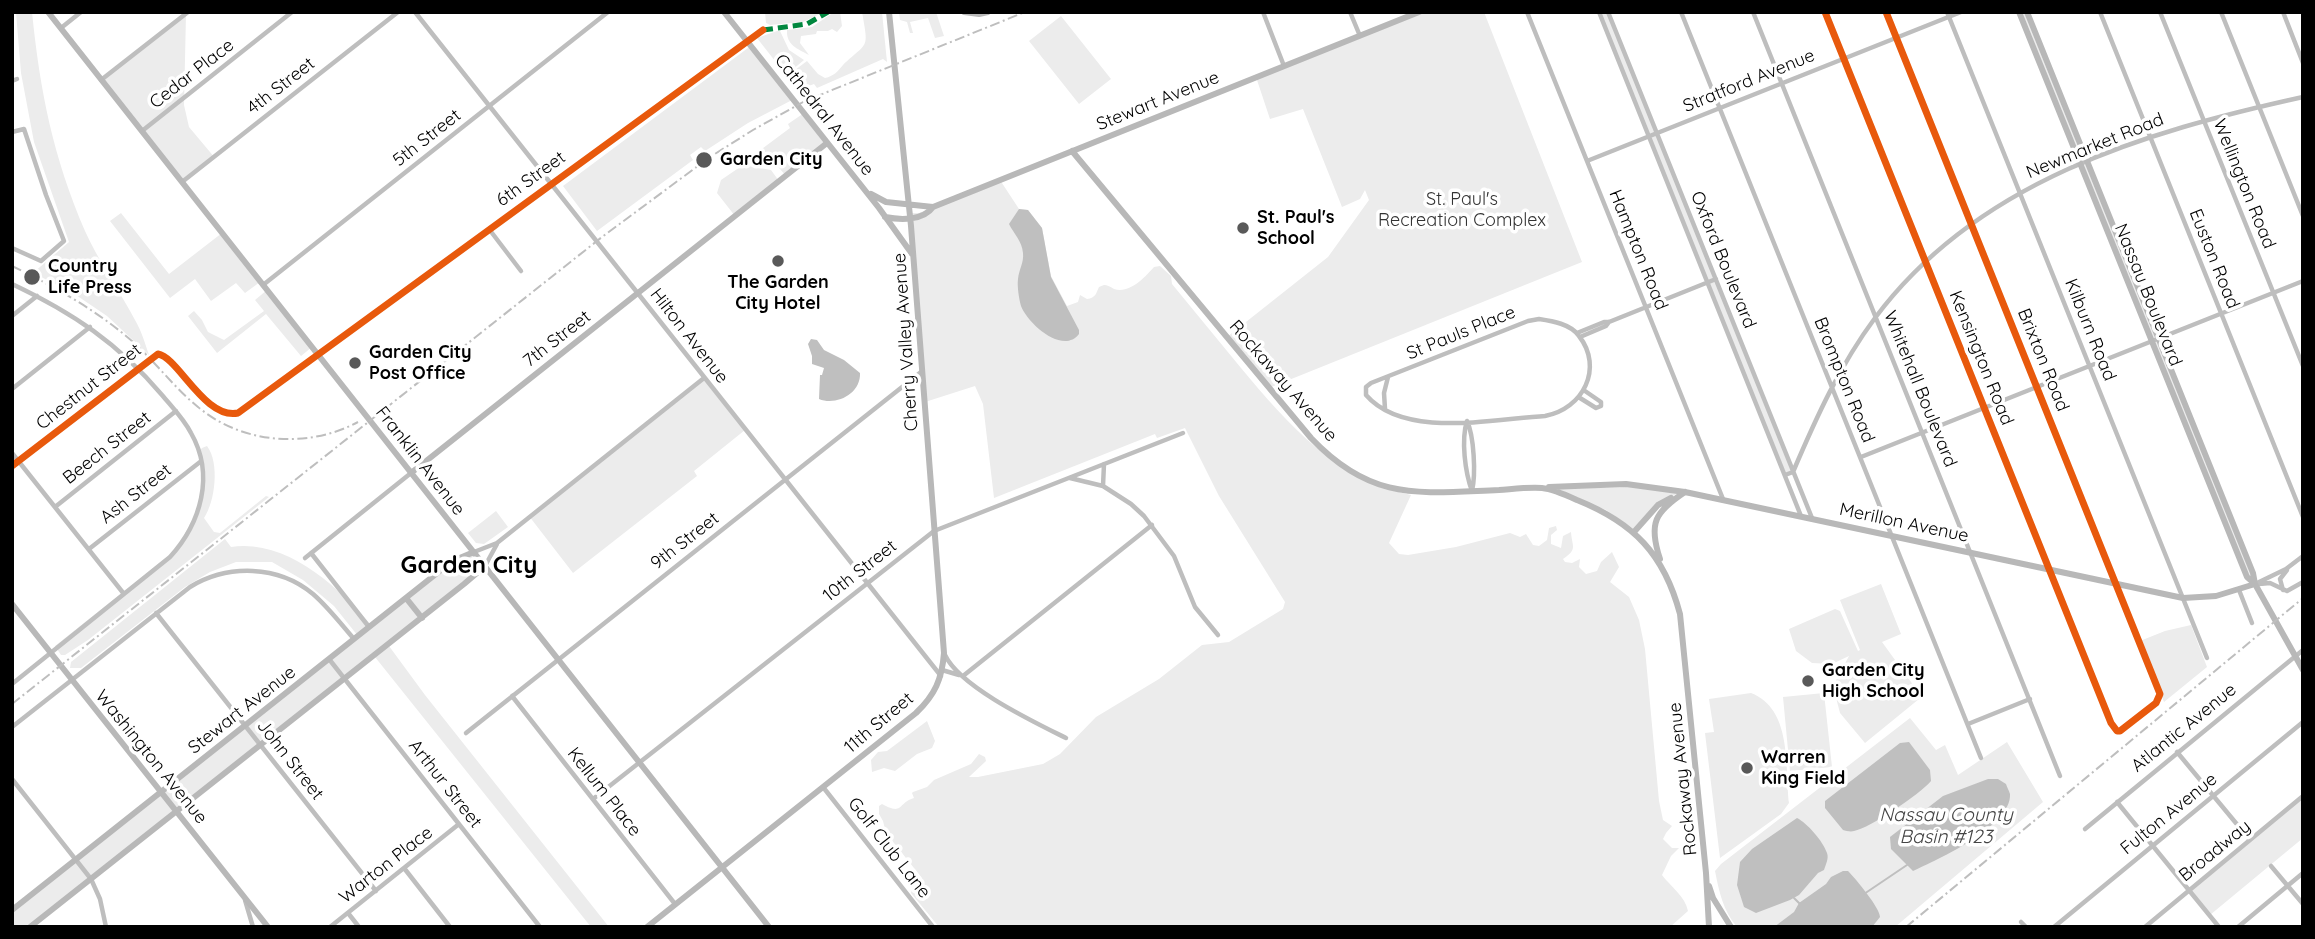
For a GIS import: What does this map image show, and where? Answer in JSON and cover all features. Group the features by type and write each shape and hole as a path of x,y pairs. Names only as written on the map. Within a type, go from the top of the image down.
{"main road":[{"name":"Franklin Avenue","path":"48,12 769,927"},
{"name":"Cathedral Avenue","path":"724,12 864,189 913,256"},
{"name":"Cherry Valley Avenue","path":"888,12 910,218 944,653 942,673"},
{"path":"964,12 988,12"},
{"name":"Stewart Avenue","path":"910,218 1419,12"},
{"name":"Nassau Boulevard","path":"2020,12 2084,162"},
{"name":"Nassau Boulevard","path":"2027,12 2247,577 2255,584 2301,654 2298,663 2303,670"},
{"name":"7th Street","path":"411,473 827,143"},
{"name":"Rockaway Avenue","path":"1072,151 1311,438 1333,459 1366,479 1398,490 1424,494 1544,488 1601,510 1643,540 1662,568 1675,596 1679,614 1711,927"},
{"path":"864,189 886,202 933,207"},
{"path":"885,217 910,218"},
{"name":"Merillon Avenue","path":"1544,488 1626,484 1685,492 2182,598 2216,596 2255,584"},
{"path":"1634,532 1658,505 1685,492"},
{"path":"1662,568 1654,539 1654,524 1662,509 1685,492"},
{"name":"Stewart Avenue","path":"12,910 448,564 474,552"},
{"name":"Stewart Avenue","path":"30,927 485,566"},
{"path":"406,598 422,618"},
{"name":"Washington Avenue","path":"12,604 268,927"},
{"name":"11th Street","path":"647,927 916,713 933,693 942,673"},
{"name":"Rockaway Avenue","path":"1707,879 1713,898 1731,927"}],"street":[{"path":"61,29 81,12"},
{"path":"101,80 187,12"},
{"name":"Cedar Place","path":"142,131 292,12"},
{"name":"4th Street","path":"182,182 398,12"},
{"name":"Hilton Avenue","path":"415,12 866,584 942,673"},
{"name":"5th Street","path":"263,285 608,12"},
{"path":"1263,12 1284,66"},
{"path":"1350,12 1360,36"},
{"name":"Hampton Road","path":"1527,12 1723,499"},
{"name":"Brompton Road","path":"1681,12 1981,758"},
{"name":"Whitehall Boulevard","path":"1753,12 2060,776"},
{"name":"Kensington Road","path":"1825,12 2108,715 2117,731 2141,714"},
{"name":"Brixton Road","path":"1886,12 2160,694 2159,699 2141,714"},
{"name":"Stratford Avenue","path":"1587,161 1961,12"},
{"name":"Euston Road","path":"2099,12 2303,517"},
{"name":"Wellington Road","path":"2160,12 2303,366"},
{"path":"2221,12 2303,216"},
{"path":"2283,12 2303,63"},
{"name":"Oxford Boulevard","path":"1603,13 1632,71 1812,518"},
{"name":"Oxford Boulevard","path":"1603,13 1624,74 1801,516"},
{"name":"Kilburn Road","path":"1948,15 2207,659"},
{"name":"6th Street","path":"318,354 763,30"},
{"path":"1624,74 1632,71"},
{"name":"Newmarket Road","path":"1793,472 1832,386 1876,317 1926,261 1971,223 2019,192 2084,162 2150,137 2303,97"},
{"path":"12,132 24,129 65,241 41,261 12,248"},
{"path":"1679,211 1687,207"},
{"path":"489,229 521,271"},
{"path":"1389,376 1384,393 1385,410 1422,423 1550,415 1564,410 1585,391 1589,365 1578,335 1606,326 1609,322 1716,279"},
{"path":"1861,457 2303,281"},
{"path":"12,284 90,327 139,368 192,433 201,461 202,497 189,534 170,557 12,684"},
{"path":"12,316 37,296"},
{"name":"St Pauls Place","path":"1385,410 1366,396 1368,385 1528,321 1551,321 1578,335"},
{"path":"12,389 90,327"},
{"path":"1734,348 1742,345"},
{"name":"Chestnut Street","path":"12,466 154,356 162,354 200,395 225,412 235,415 318,354"},
{"name":"9th Street","path":"466,733 921,372"},
{"name":"Stewart Avenue","path":"474,552 497,543 704,378"},
{"path":"1580,398 1596,408 1601,407 1601,402 1585,391"},
{"path":"1758,408 1767,405"},
{"name":"Beech Street","path":"55,507 176,411"},
{"path":"1466,421 1464,430 1468,481 1472,491"},
{"name":"10th Street","path":"593,799 934,531 1182,433"},
{"path":"12,453 124,594"},
{"name":"Ash Street","path":"89,549 201,461"},
{"path":"1103,486 1104,464"},
{"path":"1785,475 1793,472"},
{"name":"7th Street","path":"305,558 411,473"},
{"path":"1069,477 1103,486 1131,504 1152,524 1174,556 1193,603 1218,635"},
{"path":"942,673 963,676 1152,524"},
{"name":"Stewart Avenue","path":"485,566 497,543"},
{"path":"311,553 369,627"},
{"name":"Merillon Avenue","path":"2255,584 2290,567 2303,556"},
{"path":"2283,590 2280,579 2290,567"},
{"path":"12,727 190,587 210,577 235,571 263,572 283,577 310,592 354,639"},
{"path":"2255,584 2268,583 2283,590 2291,590 2303,582"},
{"path":"2239,590 2252,624"},
{"name":"John Street","path":"156,613 376,891"},
{"path":"944,653 950,665 1010,709 1066,738"},
{"name":"Atlantic Avenue","path":"2085,829 2301,654"},
{"name":"Arthur Street","path":"329,659 540,927"},
{"name":"Kellum Place","path":"512,696 675,904"},
{"path":"1968,724 2030,699"},
{"name":"Fulton Avenue","path":"2054,927 2303,722"},
{"path":"2177,752 2250,840"},
{"path":"12,779 90,879 99,895 106,927"},
{"name":"Golf Club Lane","path":"823,787 933,927"},
{"name":"Broadway","path":"2145,927 2303,796"},
{"path":"2117,802 2219,927"},
{"name":"Warton Place","path":"330,927 459,824"},
{"path":"2271,866 2303,904"},
{"path":"404,868 450,927"},
{"path":"2238,927 2303,873"},
{"path":"244,896 253,927"},
{"path":"348,912 359,927"},
{"path":"2021,922 2026,927"}],"green space":[{"path":"16,12 32,12 39,69 50,123 74,204 85,231 137,324 149,355 107,316 73,293 33,273 69,242 34,142 21,73"},
{"path":"765,12 824,12 803,22 770,25 766,23"},
{"path":"834,12 840,12 842,26 837,32 832,29 801,36 800,43 809,55 788,39 787,30 812,27"},
{"path":"862,12 882,12 887,62 883,59 817,88 814,84 798,90 787,76 807,61 825,78 835,73 862,48 866,33"},
{"path":"899,12 936,12 944,36 935,38 928,18 910,22 913,33 910,33 907,22 900,20"},
{"name":"St. Paul's Recreation Complex","path":"1419,12 1484,12 1582,262 1269,388 1227,337 1328,257 1369,200 1365,190 1360,199 1342,207 1303,109 1270,119 1256,77"},
{"path":"1600,12 1607,12 1793,471 1786,474"},
{"path":"2019,12 2026,12 2250,565 2253,581 2247,577"},
{"path":"186,14 184,105 189,127 215,158 182,184 101,81"},
{"path":"1061,16 1111,79 1079,104 1029,41"},
{"path":"780,31 789,50 804,60 786,75 757,38"},
{"path":"752,45 794,99 748,123 705,151 701,147 690,155 693,160 597,231 563,186"},
{"path":"804,113 827,143 786,176 774,162 751,157 790,128 788,124"},
{"path":"743,165 771,170 779,181 735,216 717,193 721,180"},
{"path":"1000,180 1019,209 1028,210 1042,228 1051,276 1067,306 1078,302 1080,295 1087,299 1092,298 1099,287 1104,285 1120,290 1131,287 1154,267 1160,266 1171,276 1172,284 1241,368 1295,429 1336,463 1384,487 1411,495 1389,543 1399,554 1456,547 1510,533 1520,537 1526,534 1533,545 1539,546 1547,540 1549,528 1556,526 1557,530 1551,535 1551,544 1561,548 1563,536 1571,532 1572,550 1563,559 1572,563 1580,559 1579,567 1586,574 1597,571 1601,562 1612,552 1619,567 1610,582 1629,597 1639,620 1645,649 1659,801 1663,820 1672,826 1663,839 1672,848 1679,848 1671,856 1662,875 1681,896 1688,911 1670,927 939,927 911,893 914,883 922,878 886,833 879,806 882,804 897,809 914,798 913,792 971,764 979,754 985,757 986,761 969,777 1043,764 1060,754 1096,717 1159,679 1202,645 1229,642 1283,609 1285,602 1219,496 1185,428 1157,438 1155,434 994,498 983,404 975,386 925,402 910,213 919,213"},
{"path":"121,213 169,274 222,233 260,282 245,293 236,283 211,301 195,279 170,298 110,221"},
{"path":"267,290 312,347 301,356 266,314 217,353 188,316 194,311 208,332 224,340 264,311 255,300"},
{"path":"704,378 745,430 694,471 697,476 573,573 529,516"},
{"path":"207,446 215,472 211,502 204,518 214,532 220,533 266,496 269,497 88,640 61,655 55,646 177,549 201,503 202,471 199,452"},
{"path":"1629,487 1681,492 1665,500 1634,529 1606,510 1556,489"},
{"path":"496,511 508,527 484,544 476,543 468,533"},
{"path":"225,539 231,547 252,546 272,550 309,568 343,595 371,625 439,571 472,555 479,567 389,646 609,927 591,927 375,657 30,927 12,927 12,908 358,636 334,606 303,580 272,562 236,562 210,572 185,587 81,668 70,668 71,662"},
{"path":"1881,584 1901,634 1882,642 1919,693 1919,699 1865,743 1840,713 1833,686 1849,656 1832,664 1812,663 1796,651 1789,629 1835,609 1840,611 1858,651 1860,650 1840,600"},
{"path":"2191,625 2207,667 2164,702 2140,641"},
{"name":"Warren King Field","path":"1751,693 1764,701 1774,712 1780,725 1786,756 1789,803 1781,814 1720,858 1705,733 1714,732 1709,699"},
{"path":"1824,693 1832,767 1790,771 1783,697"},
{"name":"Nassau County Basin #123","path":"1910,718 1936,750 1945,745 1958,775 2007,742 2043,802 1895,927 1737,927 1725,908 1715,871"},
{"path":"927,721 935,741 932,748 917,754 895,771 884,768 872,772 871,760 878,752 887,751"},
{"path":"2303,796 2303,838 2210,915 2189,890"}],"water":[{"path":"1019,209 1028,210 1042,228 1051,277 1079,330 1079,334 1072,340 1064,341 1047,335 1031,321 1021,306 1018,282 1023,253 1009,224"},
{"path":"811,339 817,340 824,350 844,360 860,373 852,392 833,401 819,399 820,375 824,368 812,364 808,344"},
{"path":"1909,742 1930,770 1931,781 1906,802 1871,824 1853,831 1843,830 1825,808 1825,801 1900,743"},
{"name":"Nassau County Basin #123","path":"1988,779 1998,779 2006,784 2010,794 2007,806 1987,830 1913,871 1891,849 1890,837 1943,796"},
{"path":"1797,818 1814,833 1825,848 1828,857 1824,870 1818,873 1799,895 1790,900 1756,913 1744,907 1737,885 1740,862 1752,849"},
{"path":"1843,871 1852,875 1876,907 1880,917 1872,927 1774,927 1831,877"}],"waterway":[{"path":"1864,894 1907,865"},
{"path":"1794,898 1800,904"}],"railway":[{"path":"12,704 602,237 710,157 805,101 1025,12"},
{"path":"12,266 42,281 113,325 198,407 235,429 255,435 297,439 339,431 358,422"},
{"path":"1906,927 2303,598"}],"marked path":[{"path":"763,30 807,24 828,12"}],"cycle path":[{"path":"1825,12 2111,723 2120,731 2156,703 2160,694 1886,12"},
{"path":"12,466 158,354 174,365 214,407 226,413 238,413 763,30"}],"place":[{"name":"Garden City","path":"704,160"},
{"name":"St. Paul's School","path":"1243,228"},
{"name":"The Garden City Hotel","path":"778,261"},
{"name":"Country Life Press","path":"32,277"},
{"name":"Garden City Post Office","path":"355,363"},
{"name":"Garden City High School","path":"1808,681"},
{"name":"Warren King Field","path":"1747,768"}],"district":[{"name":"Garden City","path":"469,566"}]}
